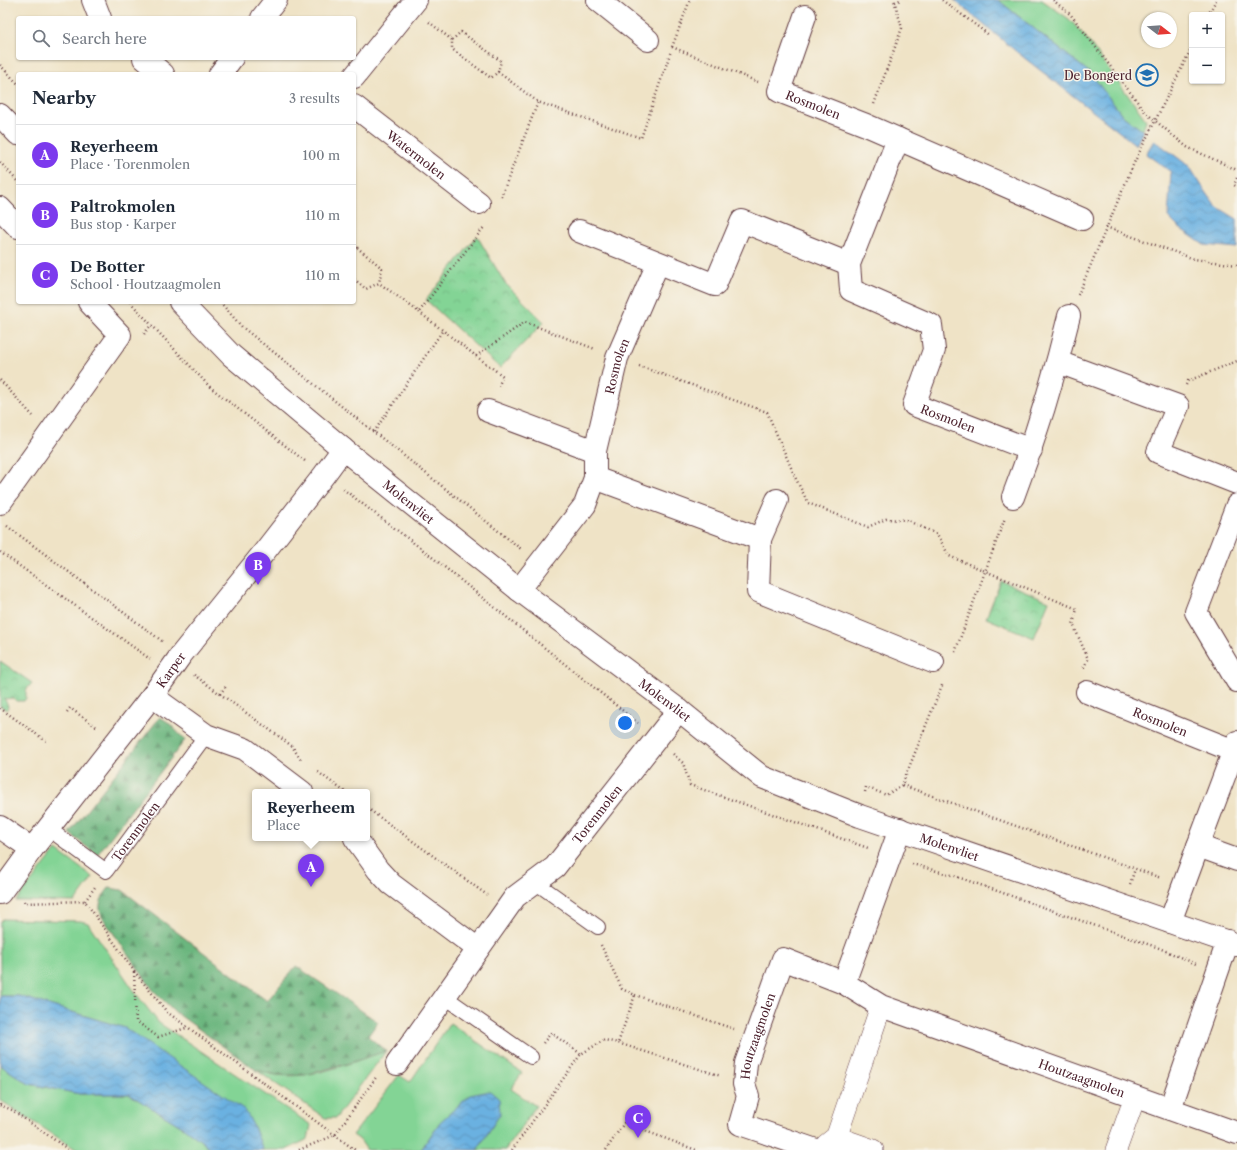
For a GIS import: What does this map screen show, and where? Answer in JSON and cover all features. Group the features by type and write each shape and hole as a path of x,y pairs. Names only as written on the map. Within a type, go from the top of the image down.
{"street":[{"path":"93,0 99,16"},
{"path":"264,16 276,0"},
{"path":"598,0 648,40"},
{"path":"356,74 409,2"},
{"name":"Rosmolen","path":"805,16 779,91 866,125 1082,219"},
{"path":"146,60 160,72"},
{"path":"222,72 230,60"},
{"name":"Watermolen","path":"356,108 479,203"},
{"path":"0,115 16,132"},
{"name":"Rosmolen","path":"898,139 849,264 851,290 931,325 934,350 914,405 1031,450"},
{"path":"0,208 16,225"},
{"path":"579,231 715,286 742,221 849,264"},
{"name":"Rosmolen","path":"519,590 585,505 595,478 595,451 617,358 658,263"},
{"path":"0,503 120,335 91,304"},
{"name":"Molenvliet","path":"182,304 231,355 343,449 519,590 679,710 762,777 860,816 1233,943"},
{"path":"1013,497 1031,450 1058,362 1069,316"},
{"path":"1058,362 1178,406 1158,452 1237,483"},
{"path":"488,411 595,451"},
{"name":"Karper","path":"0,893 32,849 152,696 175,663 257,561 343,449"},
{"path":"595,478 760,539"},
{"path":"777,500 760,539 758,591 933,662"},
{"path":"1237,505 1196,612 1237,681"},
{"name":"Rosmolen","path":"1087,692 1235,747 1170,922"},
{"path":"152,696 206,735 245,749 298,789"},
{"name":"Torenmolen","path":"397,1064 515,897 555,867 679,710"},
{"path":"0,827 32,849"},
{"path":"844,983 900,829"},
{"path":"357,841 378,870 391,884 478,949"},
{"path":"1198,846 1237,860"},
{"path":"1170,1109 1233,943"},
{"name":"Houtzaagmolen","path":"817,1150 740,1124 748,1096 744,1084 746,1063 783,959 844,983 881,1006 1237,1133"},
{"path":"834,1144 881,1006"},
{"path":"1116,1150 1135,1097"},
{"path":"817,1150 834,1144 873,1150"}],"lane":[{"name":"Torenmolen","path":"49,829 106,871 206,735"},
{"path":"536,882 598,927"},
{"path":"445,996 531,1057"}],"path":[{"path":"498,72 538,102 641,138 672,47 690,0"},
{"path":"866,125 902,28 894,1 900,0"},
{"path":"942,0 990,35"},
{"path":"1053,0 1071,15 1146,113 1187,147 1237,170"},
{"path":"1210,12 1216,0"},
{"path":"409,2 452,40"},
{"path":"461,32 501,61 498,72 491,78 452,49 452,40 461,32"},
{"path":"648,40 672,47 779,91"},
{"path":"1069,316 1134,163 1191,48"},
{"path":"0,65 16,82"},
{"path":"500,198 538,102"},
{"path":"0,162 16,180"},
{"path":"1237,178 1234,185 1237,187"},
{"path":"419,312 485,226"},
{"path":"1106,227 1194,259 1237,265"},
{"path":"356,247 382,268 379,283"},
{"path":"356,280 366,288 379,283"},
{"path":"379,283 503,376 488,411"},
{"path":"222,304 242,327 539,563"},
{"path":"476,356 525,322 617,358 767,412 808,503 868,527 886,518 906,520 937,534 949,556 1078,609 1074,624 1088,659 1082,671 1087,692"},
{"path":"374,432 443,330"},
{"path":"1178,406 1188,381 1237,361"},
{"path":"0,380 50,434"},
{"path":"6,526 175,663"},
{"path":"0,552 175,663 220,694 292,746 301,760 307,764"},
{"path":"220,694 227,685"},
{"path":"0,708 46,741"},
{"path":"67,712 70,708 117,742"},
{"path":"313,769 341,789"},
{"path":"902,785 1183,887"},
{"path":"370,810 506,910"},
{"path":"14,874 25,903 86,901 134,971 167,1012 186,1028 355,1150"},
{"path":"598,927 601,946 622,989 635,995 756,1037"},
{"path":"134,971 136,1021 158,1037 186,1028"},
{"path":"618,1043 635,995"},
{"path":"531,1057 551,1033 581,1054"},
{"path":"512,1150 581,1054 604,1040 618,1043 744,1084"},
{"path":"299,1150 335,1135 389,1058 397,1064"},
{"path":"0,1105 12,1110 69,1150"},
{"path":"606,1150 624,1124 696,1150"}],"green space":[{"path":"998,0 1042,0 1069,19 1084,35 1146,120 1143,131 1123,116 1090,73"},
{"path":"477,236 505,283 544,322 500,368 426,300"},
{"path":"1001,581 1049,601 1034,638 986,618"},
{"path":"0,661 32,683 26,690 26,698 24,701 16,701 13,698 4,699 8,705 7,710 0,706"},
{"path":"160,717 168,722 185,740 97,855 69,833"},
{"path":"56,850 93,877 75,902 16,901"},
{"path":"109,888 122,890 267,1001 296,966 378,1022 368,1036 386,1051 350,1063 305,1075 277,1075 256,1070 175,1012 153,990 102,917 100,905"},
{"path":"3,919 81,921 88,923 137,995 159,1023 311,1125 308,1139 286,1150 263,1150 254,1127 125,1028 19,996 0,996 0,922"},
{"path":"450,1023 522,1073 511,1089 536,1106 505,1150 477,1150 500,1114 440,1122 421,1150 367,1150 360,1140 353,1135 399,1075 410,1082"},
{"path":"386,1051 336,1118 325,1118 256,1070 277,1075 305,1075 333,1069"},
{"path":"0,1065 29,1084 80,1094 129,1094 184,1128 213,1150 77,1150 0,1100"}],"water":[{"path":"954,0 998,0 1090,73 1123,116 1143,131 1136,145 1018,53"},
{"path":"1154,140 1189,166 1216,206 1237,219 1237,248 1204,245 1178,227 1168,217 1171,172 1146,154"},
{"path":"0,996 19,996 125,1028 245,1110 254,1127 263,1150 213,1150 184,1128 129,1094 80,1094 29,1084 0,1065"},
{"path":"490,1091 499,1099 500,1114 477,1150 421,1150 440,1122 470,1095"}],"place":[{"name":"De Bongerd","path":"1147,75"},
{"name":"Paltrokmolen","path":"258,585"},
{"name":"Reyerheem","path":"311,887"},
{"name":"De Botter","path":"638,1138"}]}
